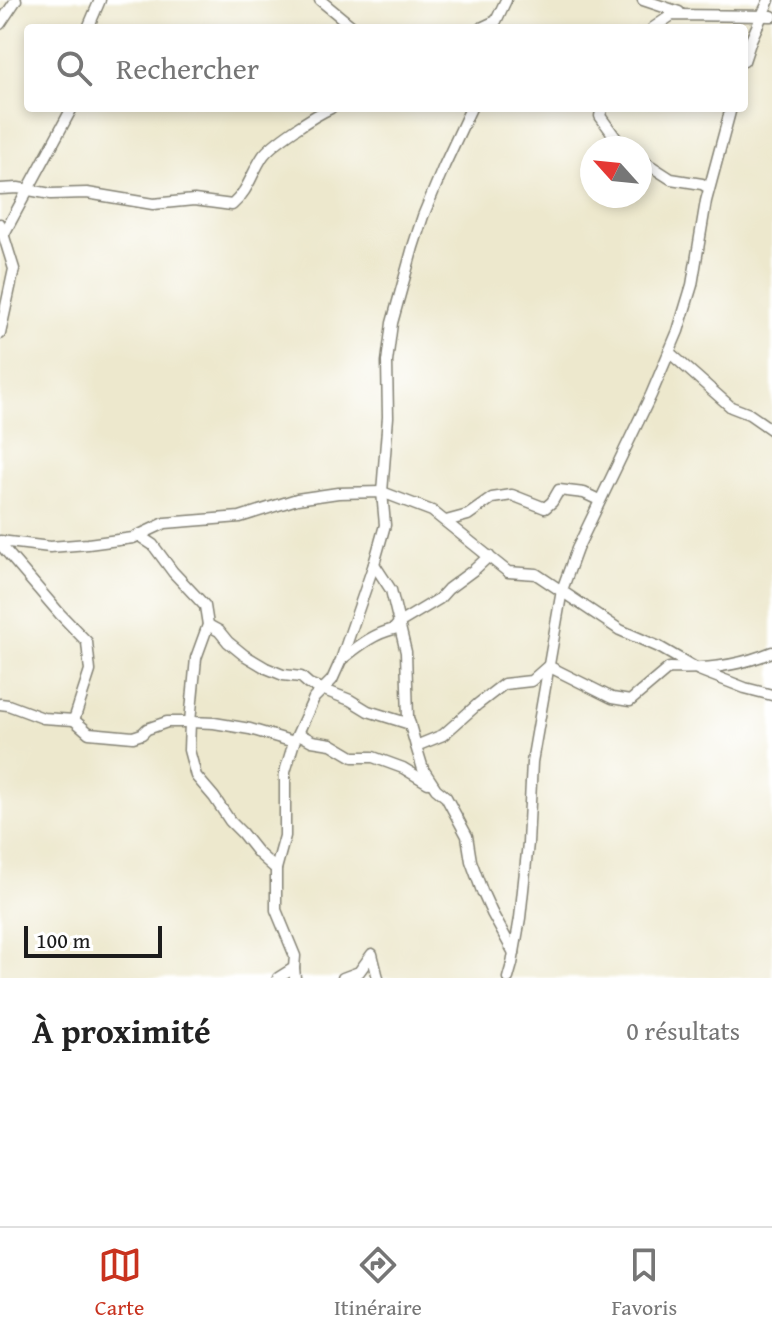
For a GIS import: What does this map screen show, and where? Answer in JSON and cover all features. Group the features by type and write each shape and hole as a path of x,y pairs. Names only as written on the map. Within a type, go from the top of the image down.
{"street":[{"path":"0,24 16,0"},
{"path":"90,24 100,0"},
{"path":"320,0 349,24"},
{"path":"494,24 506,0"},
{"path":"643,0 685,15"},
{"path":"748,53 767,16 769,0"},
{"path":"659,24 672,15 767,16"},
{"path":"0,334 14,269 2,229 30,190 70,112"},
{"path":"0,189 18,188 51,194 87,193 153,204 194,200 232,205 243,195 264,154 324,112"},
{"path":"278,978 295,973 295,956 276,910 276,869 285,836 285,772 314,698 332,680 341,660 385,525 382,492 388,417 387,362 392,323 423,216 469,112"},
{"path":"601,112 600,116 614,136"},
{"path":"508,978 528,843 532,762 562,590 599,500 670,353 692,285 703,212 730,112"},
{"path":"652,167 671,179 709,188"},
{"path":"670,353 731,407 749,414 772,430"},
{"path":"446,521 468,515 492,498 502,496 512,495 545,508 559,490 584,493 599,500"},
{"path":"0,542 50,547 88,544 138,535 165,523 240,517 297,499 338,493 382,492 432,511 508,572 536,574 620,630 659,647 699,670 772,695"},
{"path":"138,535 153,545 205,606 208,625 196,658 190,722 189,750 196,776 230,821 276,869"},
{"path":"0,542 87,642 90,671 74,720"},
{"path":"341,660 363,642 394,629 439,599 489,556"},
{"path":"374,564 391,590 406,652 408,718 423,769 436,789"},
{"path":"208,625 219,631 244,655 266,668 283,675 301,677 309,684 350,700 368,711 410,724"},
{"path":"548,666 612,698 630,701 669,668 699,670 750,661 772,652"},
{"path":"416,746 443,735 504,684 531,681 548,666"},
{"path":"0,704 43,718 74,720 89,733 133,737 167,722 214,723 331,744 353,757 373,757 403,768 423,778 446,797 467,836 471,861 482,891 514,953"},
{"path":"343,978 359,972 372,954 378,978"}]}
